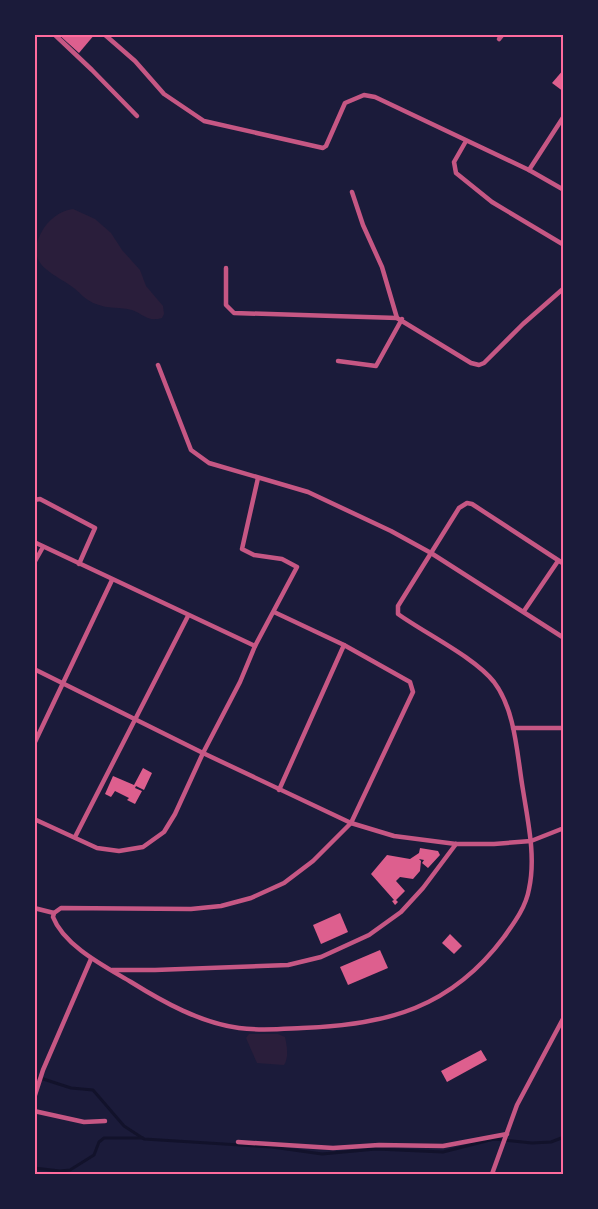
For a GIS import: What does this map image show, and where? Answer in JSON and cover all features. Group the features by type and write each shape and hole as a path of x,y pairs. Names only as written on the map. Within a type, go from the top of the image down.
{"street":[{"path":"54,34 92,69 137,116"},
{"path":"104,34 135,61 164,94 196,116 212,123 326,148 345,103 364,95 375,97 529,170 564,190"},
{"path":"529,170 564,116"},
{"path":"466,141 454,162 456,173 492,202 564,246"},
{"path":"338,361 376,366 399,319 382,267 363,225 352,192"},
{"path":"226,268 226,305 234,313 399,319 471,363 479,365 484,363 564,288"},
{"path":"158,365 191,450 209,463 308,492 391,531 524,611 564,638"},
{"path":"34,819 97,848 119,851 143,847 164,832 240,682 255,646 297,567 282,559 254,555 242,549 258,478"},
{"path":"34,500 40,499 95,528 80,564"},
{"path":"274,612 344,645 410,682 413,692 351,823 313,861 284,883 251,898 221,906 191,909 61,908 52,917 58,928 91,959 164,1001 212,1022 238,1028 324,1027 406,1013 459,983 480,965 517,918 529,890 531,841 513,728 502,695 482,669 398,614 398,606 459,508 467,503 472,504 561,562 524,611"},
{"path":"34,542 255,646"},
{"path":"34,563 43,547"},
{"path":"34,744 112,580"},
{"path":"75,837 188,616"},
{"path":"279,789 344,645"},
{"path":"34,669 351,823 394,836 456,844 531,841 564,828"},
{"path":"513,728 564,728"},
{"path":"111,970 288,965 321,957 369,935 401,912 423,888 456,844"},
{"path":"34,908 54,913"},
{"path":"34,1098 42,1073 91,959"},
{"path":"492,1174 517,1105 564,1017"},
{"path":"34,1069 42,1073"},
{"path":"34,1111 84,1122 105,1120"},
{"path":"238,1142 333,1148 379,1145 443,1146 507,1134"}],"shaded area":[{"path":"73,209 95,219 111,233 122,250 140,270 146,286 163,306 162,318 149,319 132,310 105,307 93,303 50,272 39,261 36,253 41,233 54,217"},
{"path":"249,1034 278,1034 285,1037 287,1055 284,1065 257,1063 246,1038"}],"building":[{"path":"58,34 95,34 79,53"},
{"path":"564,69 564,92 552,83"},
{"path":"143,768 152,773 144,790 136,786 135,788 142,791 135,804 115,791 111,797 105,794 113,776 134,785"},
{"path":"420,848 438,851 440,855 428,868 422,863 424,860 419,859 421,861 420,871 413,879 400,877 396,881 405,891 396,900 398,902 395,905 392,901 394,900 371,874 387,855 410,859 419,853"},
{"path":"340,913 348,932 321,944 313,925"},
{"path":"450,934 462,946 454,954 442,943"},
{"path":"380,950 388,968 348,985 340,967"},
{"path":"481,1050 487,1060 447,1082 441,1071"}],"waterway":[{"path":"34,1076 71,1088 93,1090 124,1126 144,1139 272,1147 322,1154 376,1149 443,1152 494,1139 532,1143 551,1142 564,1137"},
{"path":"34,1168 70,1170 94,1155 99,1142 104,1138 143,1138"}]}
